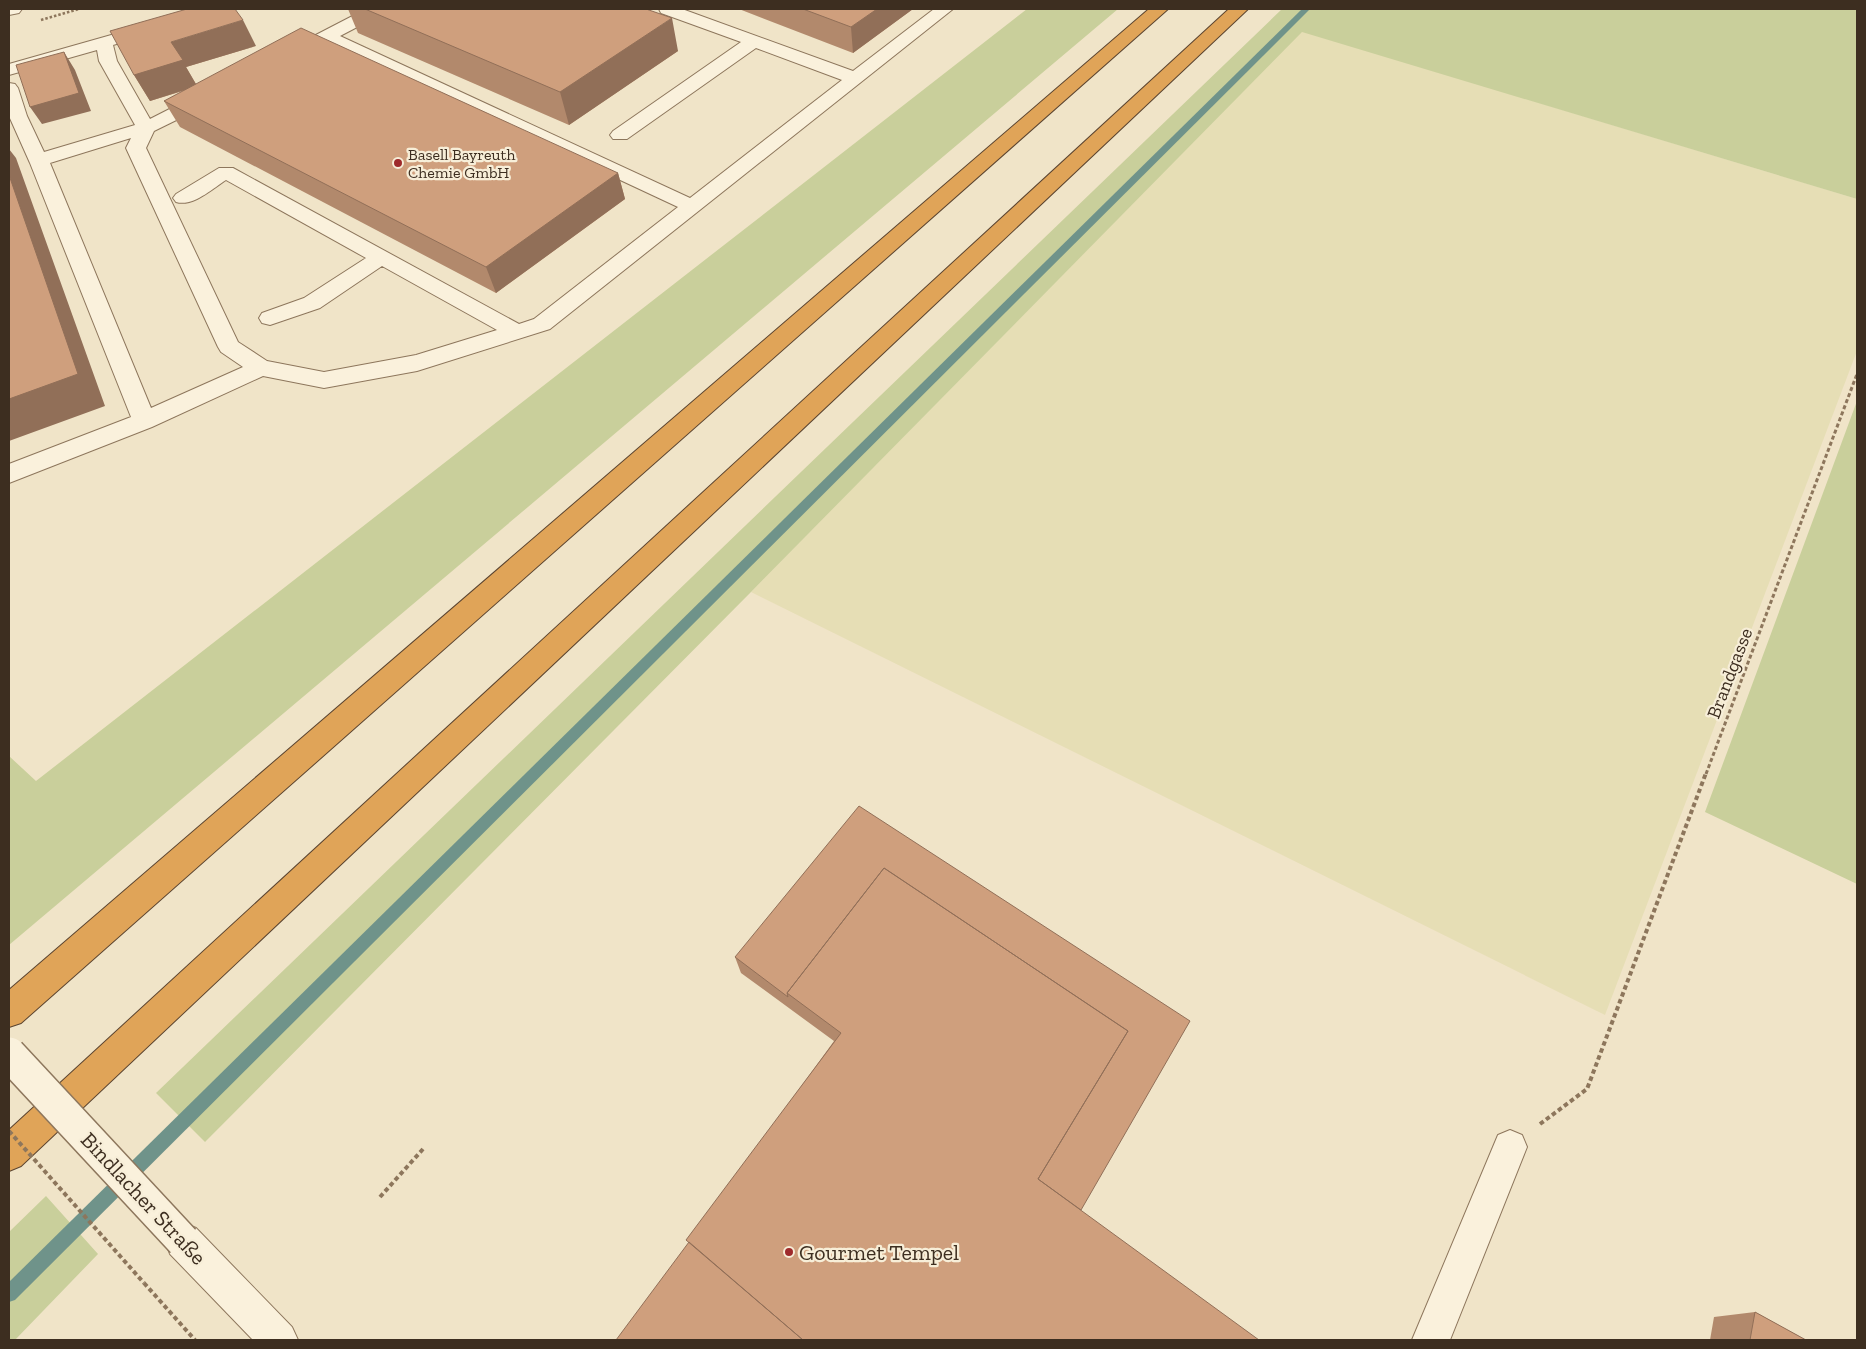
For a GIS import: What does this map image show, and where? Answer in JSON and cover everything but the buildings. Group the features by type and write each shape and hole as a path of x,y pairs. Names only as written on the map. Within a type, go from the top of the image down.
{"highway":[{"path":"9,1011 1159,9"},
{"path":"9,1154 1238,9"}],"street":[{"path":"9,10 13,9"},
{"path":"9,70 221,9"},
{"path":"301,50 378,9"},
{"path":"667,9 854,78"},
{"path":"146,128 136,148 229,347 260,368 324,380 417,363 542,324 944,9"},
{"path":"327,37 691,206"},
{"path":"620,135 755,41"},
{"path":"104,43 108,61 146,128"},
{"path":"9,88 13,117 38,160 144,421"},
{"path":"38,160 146,128 223,89"},
{"path":"183,198 226,172 517,332"},
{"path":"270,318 312,303 381,257"},
{"path":"9,474 144,421 260,368"},
{"name":"Bindlacher Straße","path":"9,1054 184,1241 280,1340"},
{"path":"1431,1340 1510,1147"}],"path":[{"name":"Brandgasse","path":"1510,1147 1587,1088 1857,374"},
{"path":"9,1131 195,1340"},
{"path":"380,1197 423,1148"}],"shaded area":[{"path":"1302,31 1857,199 1857,351 1605,1015 751,592"}],"green space":[{"path":"1027,9 1118,9 9,945 9,756 36,781"},
{"path":"1282,9 1857,9 1857,199 1302,32 751,592 205,1142 156,1093"},
{"path":"1857,401 1857,884 1705,812"},
{"path":"46,1196 98,1254 15,1340 9,1340 9,1232"}],"waterway":[{"path":"9,1294 1306,9"}],"place":[{"name":"Basell Bayreuth Chemie GmbH","path":"398,163"},
{"name":"Gourmet Tempel","path":"789,1252"}]}
